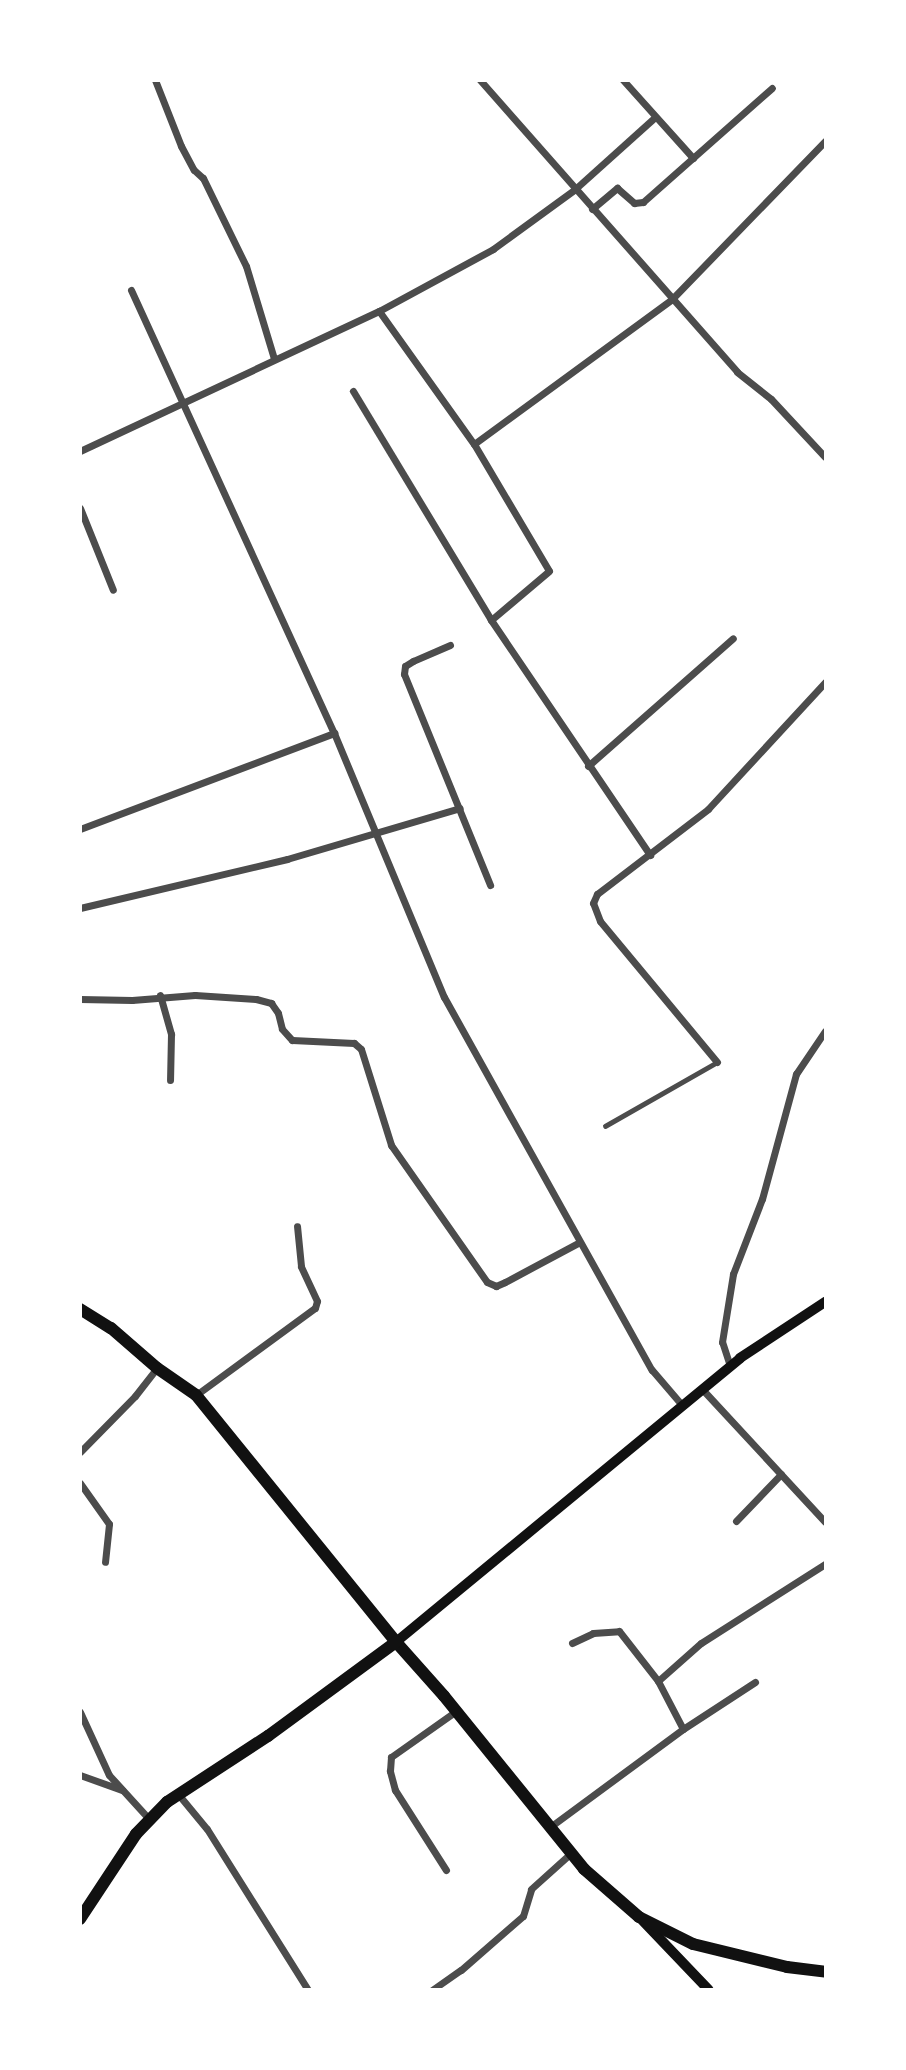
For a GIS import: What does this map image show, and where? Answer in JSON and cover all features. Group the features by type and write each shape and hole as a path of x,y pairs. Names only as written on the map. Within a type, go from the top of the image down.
{"main road":[{"path":"80,1919 108,1873 149,1819 178,1794 268,1736 396,1642 730,1366 825,1302"},
{"path":"80,1309 111,1328 157,1368 196,1395 584,1869 639,1917 709,1990"},
{"path":"639,1917 693,1944 787,1967 825,1972"}],"street":[{"path":"155,80 181,146 194,170 204,178 246,266 274,359"},
{"path":"480,80 574,190 737,372 771,399 825,457"},
{"path":"623,80 692,158"},
{"path":"592,209 617,188 634,203 643,202 772,88"},
{"path":"80,451 379,312 493,249 574,190 655,117"},
{"path":"474,444 671,298 825,141"},
{"path":"131,290 334,733 444,997 652,1370 682,1405"},
{"path":"379,312 474,444 549,570 491,620"},
{"path":"353,391 491,620 650,855"},
{"path":"80,508 113,590"},
{"path":"588,766 733,638"},
{"path":"450,645 405,666 404,674 491,885"},
{"path":"716,1062 595,912 593,903 597,894 708,809 825,682"},
{"path":"80,829 334,733"},
{"path":"80,908 172,885 209,879 460,808"},
{"path":"80,999 132,1000 160,995 195,995 271,1003 278,1013 282,1030 292,1040 354,1043 361,1049 391,1145 487,1282 496,1286 579,1243"},
{"path":"160,995 171,1034 170,1080"},
{"path":"730,1366 722,1342 733,1274 762,1199 796,1074 825,1031"},
{"path":"196,1395 314,1308 317,1301 301,1266 298,1226"},
{"path":"80,1452 135,1396 157,1368"},
{"path":"702,1389 825,1522"},
{"path":"737,1521 781,1474"},
{"path":"80,1483 110,1524 105,1562"},
{"path":"658,1681 701,1643 825,1564"},
{"path":"572,1643 593,1633 618,1630 658,1681 683,1729"},
{"path":"550,1827 683,1729 755,1682"},
{"path":"446,1870 395,1790 390,1771 391,1756 456,1711"},
{"path":"80,1712 100,1762 149,1819"},
{"path":"80,1775 122,1790"},
{"path":"178,1794 207,1829 308,1990"},
{"path":"432,1990 461,1970 523,1916 531,1889 571,1853"}],"lane":[{"path":"605,1126 716,1062"}]}
